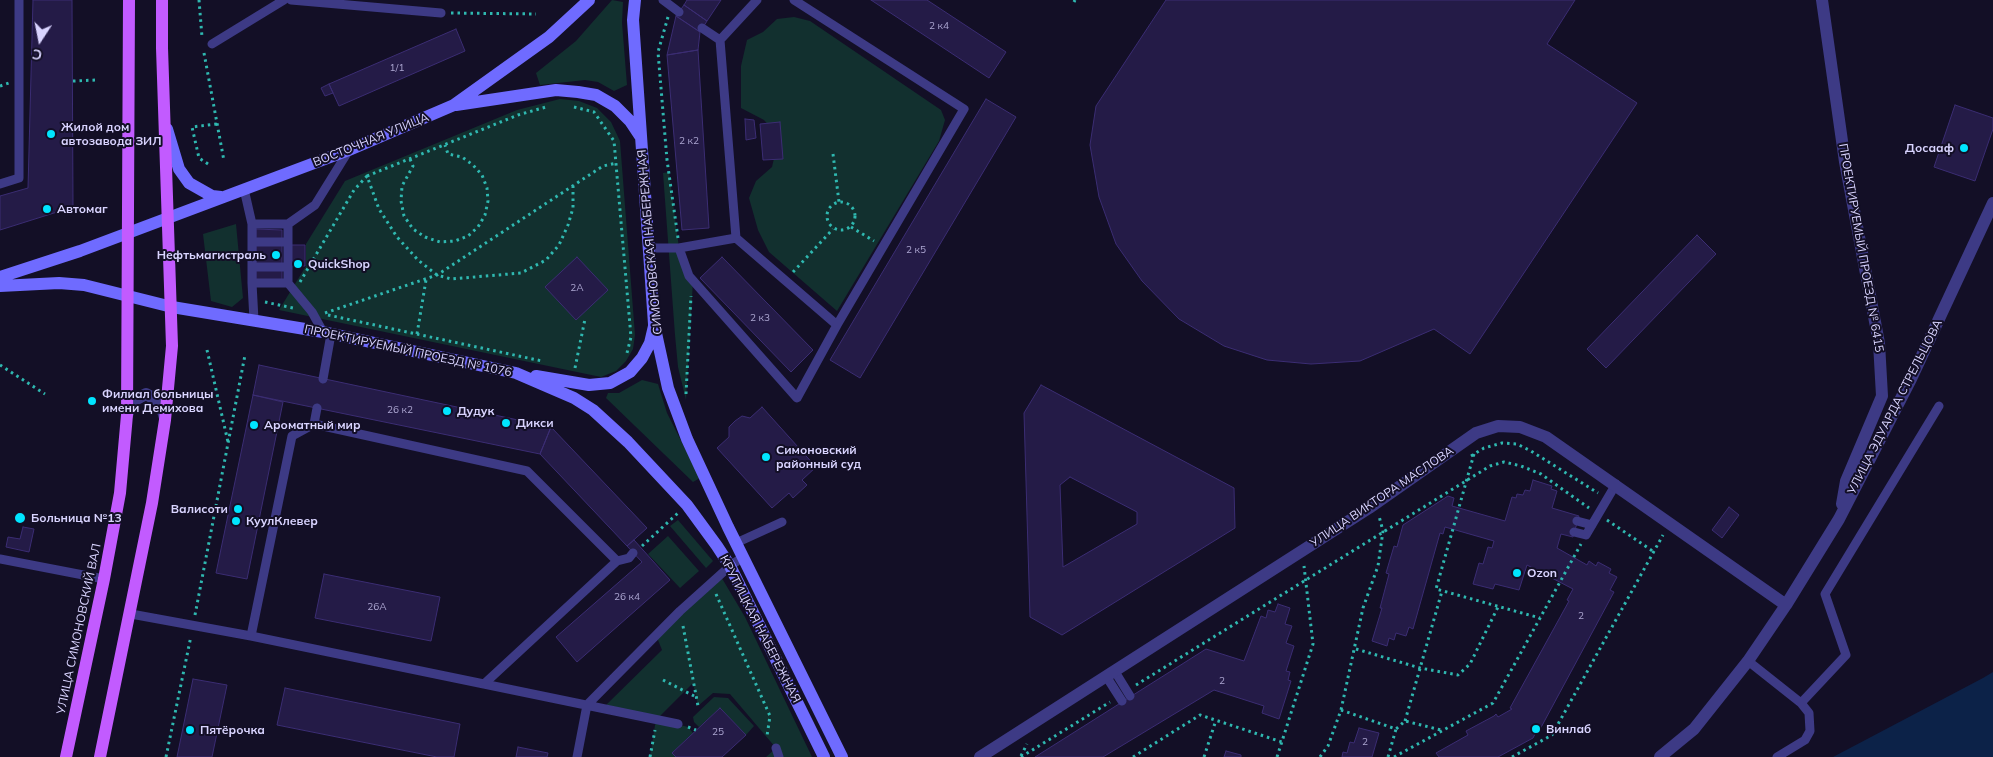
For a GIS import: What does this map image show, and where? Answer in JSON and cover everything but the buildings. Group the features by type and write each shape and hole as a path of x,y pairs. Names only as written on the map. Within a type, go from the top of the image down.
{"main road":[{"name":"УЛИЦА СИМОНОВСКИЙ ВАЛ","path":"66,757 104,579 120,493 127,415 126,233 129,0"},
{"path":"100,757 131,614 165,420 172,346 162,0"},
{"name":"ВОСТОЧНАЯ УЛИЦА","path":"0,277 126,233 349,150 454,105 549,37 589,0"},
{"name":"СИМОНОВСКАЯ НАБЕРЕЖНАЯ","path":"635,0 633,20 654,324 672,403 743,558"},
{"path":"454,105 556,90 578,92 596,96 615,106 630,121 641,138"},
{"path":"165,123 179,168 189,183 212,196 221,198"},
{"name":"ПРОЕКТИРУЕМЫЙ ПРОЕЗД № 1076","path":"0,286 59,283 84,285 172,307 327,333 516,373 574,398 594,410 628,442 687,506"},
{"path":"516,373 589,385 610,382 630,372 642,358 650,343 654,324"},
{"name":"КРУТИЦКАЯ НАБЕРЕЖНАЯ","path":"687,506 730,566 824,757"},
{"name":"КРУТИЦКАЯ НАБЕРЕЖНАЯ","path":"743,558 842,757"}],"street":[{"name":"ПРОЕКТИРУЕМЫЙ ПРОЕЗД № 6415","path":"1822,0 1845,162 1879,343 1882,396 1846,481 1839,518"},
{"name":"УЛИЦА ЭДУАРДА СТРЕЛЬЦОВА","path":"1786,605 1839,518 1911,379 1993,203"},
{"path":"127,415 133,401 146,394 160,402 165,420"},
{"name":"УЛИЦА ВИКТОРА МАСЛОВА","path":"980,757 1110,673 1381,507 1476,433 1498,426 1520,427 1546,437 1616,484 1666,530 1786,605"},
{"path":"1660,757 1694,729 1748,661 1786,605"}],"lane":[{"path":"0,184 19,178 20,0"},
{"path":"212,44 284,0"},
{"path":"291,0 441,13"},
{"path":"663,0 679,12"},
{"path":"757,0 720,40 736,238 838,325"},
{"path":"679,248 689,276 797,398 964,109 794,0"},
{"path":"702,28 720,40"},
{"path":"252,224 288,224 315,206 349,150"},
{"path":"244,189 252,224 254,320"},
{"path":"288,224 288,283 327,333 323,378"},
{"path":"650,248 679,248 736,238"},
{"path":"252,242 288,242"},
{"path":"252,267 288,267"},
{"path":"252,283 288,283"},
{"path":"1801,703 1846,655 1825,594 1939,406"},
{"path":"314,424 317,408"},
{"path":"251,636 292,436 314,424 528,472 617,561"},
{"path":"1574,532 1586,535 1616,484"},
{"path":"1578,521 1592,525"},
{"path":"736,543 782,522"},
{"path":"484,684 617,561 628,558 637,550"},
{"path":"576,757 587,705 680,610 730,566 743,558"},
{"path":"0,559 104,579"},
{"path":"131,614 251,636 678,724"},
{"path":"1748,661 1801,703 1809,712 1810,731 1805,740 1777,757"},
{"path":"1110,673 1129,693"},
{"path":"1110,673 1120,699"}],"path":[{"path":"199,0 203,44 224,161"},
{"path":"671,6 658,52 667,160 679,248"},
{"path":"441,13 536,14"},
{"path":"73,81 97,80"},
{"path":"0,86 6,84"},
{"path":"286,306 354,190 368,176 518,115 551,106"},
{"path":"568,106 594,112 614,141 631,337 625,356"},
{"path":"208,164 198,158 192,127 217,124"},
{"path":"410,159 413,166 402,186 400,201 404,216 413,229 425,237 440,242 461,238 478,227 485,215 488,202 488,188 482,175 473,165 462,158 448,154 445,145"},
{"path":"833,154 839,202"},
{"path":"547,362 321,314 437,275 603,166 617,163"},
{"path":"368,176 379,209 392,230 418,260 437,275 452,279 521,273 546,260 559,245 568,225 573,208 574,185"},
{"path":"839,202 849,205 855,211 851,227 843,231 833,229 827,222 826,213 831,205 839,202"},
{"path":"851,227 883,247"},
{"path":"786,280 833,229"},
{"path":"416,334 426,280"},
{"path":"686,400 693,281"},
{"path":"265,302 312,312"},
{"path":"575,368 585,319"},
{"path":"207,350 228,446"},
{"path":"166,757 245,355"},
{"path":"0,365 45,394"},
{"path":"566,366 583,370"},
{"path":"1468,457 1484,448 1502,443 1517,444 1606,499"},
{"path":"1474,454 1436,589 1540,618"},
{"path":"1129,693 1467,479 1490,466 1504,462 1541,474 1654,552"},
{"path":"1320,757 1328,746 1341,710 1356,649 1363,608 1378,566 1383,531 1379,516 1381,507"},
{"path":"1371,521 1379,516 1381,507"},
{"path":"637,550 676,515"},
{"path":"1655,531 1666,530"},
{"path":"1512,757 1552,735 1666,530"},
{"path":"1394,757 1493,703 1586,535"},
{"path":"1276,757 1314,644 1304,564 1296,569"},
{"path":"710,584 727,616 770,716 767,736"},
{"path":"1388,757 1396,729 1405,720 1442,591"},
{"path":"1356,649 1420,668 1458,674 1470,664 1498,607"},
{"path":"680,610 698,706"},
{"path":"663,680 697,698"},
{"path":"1021,757 1120,699"},
{"path":"1341,710 1396,729"},
{"path":"1133,757 1200,715 1282,742"},
{"path":"650,757 657,719"},
{"path":"1204,757 1216,720"},
{"path":"1405,720 1442,731"},
{"path":"1018,748 1030,738"}],"green space":[{"path":"612,0 623,2 622,23 627,85 614,91 598,82 585,80 540,85 536,73 576,41"},
{"path":"794,17 810,21 941,110 945,120 939,141 837,311 769,252 758,230 749,198 756,181 772,167 779,137 764,120 741,108 741,66 747,40 763,32 777,19"},
{"path":"560,99 579,101 597,108 611,122 620,141 635,335 633,349 626,361 616,371 601,377 279,310 306,266 306,244 345,181 517,110"},
{"path":"669,172 679,248 693,281 686,400 678,367 675,335 663,173"},
{"path":"236,224 243,298 232,307 211,301 203,234"},
{"path":"642,380 658,384 667,413 700,478 693,482 606,398 608,393 619,393"},
{"path":"678,520 713,561 706,568 670,526"},
{"path":"668,536 699,571 680,588 648,554"},
{"path":"720,575 745,617 812,757 766,757 776,748 730,694 713,693 698,706 693,683 657,719 688,727 693,733 672,753 676,757 650,757 656,719 603,708 662,650 656,635"},
{"path":"714,697 728,698 754,726 746,735 720,708 699,727 694,722 693,717"}],"water":[{"path":"1993,672 1993,757 1833,757 1983,678"}],"place":[{"name":"Жилой дом автозавода ЗИЛ","path":"51,134"},
{"name":"Досааф","path":"1964,148"},
{"name":"Автомаг","path":"47,209"},
{"name":"Нефтьмагистраль","path":"276,255"},
{"name":"QuickShop","path":"298,264"},
{"name":"Филиал больницы имени Демихова","path":"92,401"},
{"name":"Дудук","path":"447,411"},
{"name":"Дикси","path":"506,423"},
{"name":"Ароматный мир","path":"254,425"},
{"name":"Симоновский районный суд","path":"766,457"},
{"name":"Валисоти","path":"238,509"},
{"name":"Больница №13","path":"20,518"},
{"name":"КуулКлевер","path":"236,521"},
{"name":"Ozon","path":"1517,573"},
{"name":"Винлаб","path":"1536,729"},
{"name":"Пятёрочка","path":"190,730"}]}
